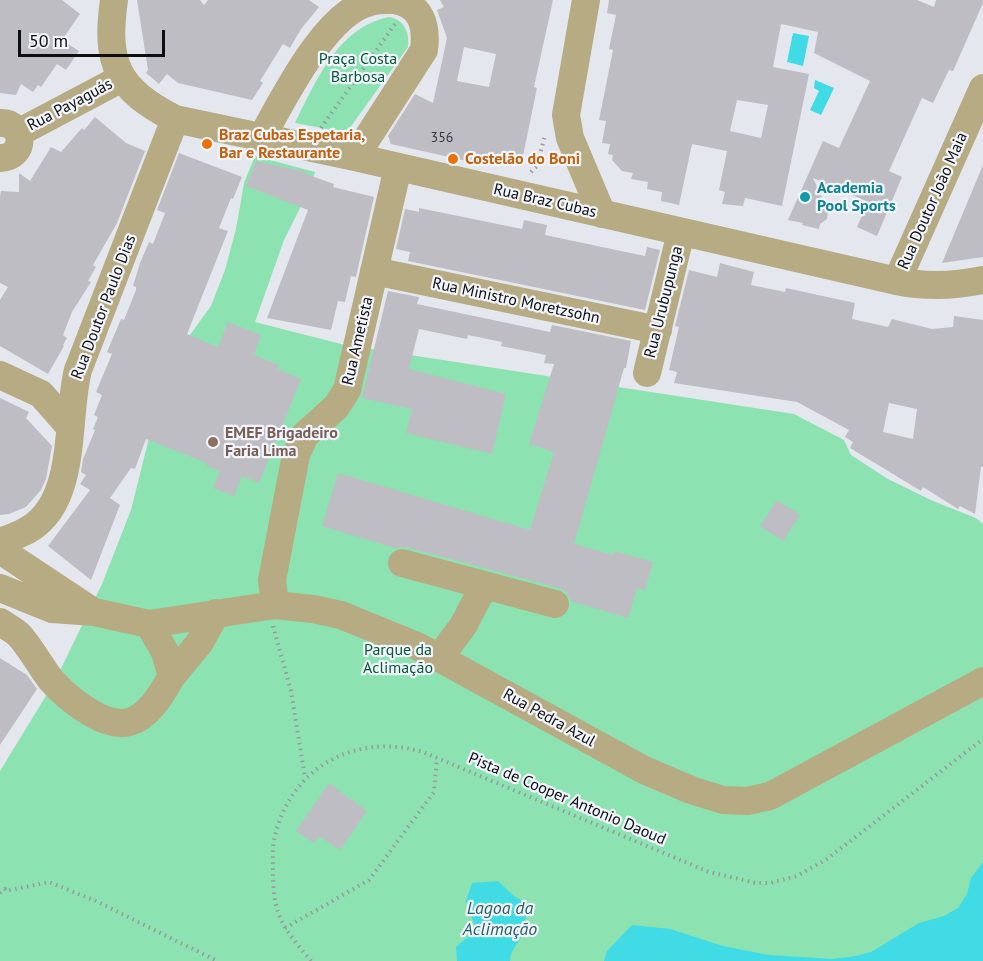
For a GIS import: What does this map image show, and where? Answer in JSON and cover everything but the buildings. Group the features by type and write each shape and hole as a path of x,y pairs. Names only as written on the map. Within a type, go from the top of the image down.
{"street":[{"path":"114,0 110,27 113,58 122,78"},
{"path":"586,0 566,115 570,138 602,214"},
{"path":"262,137 288,90 322,38 339,21 353,9 369,2 393,7 400,1 413,8 423,20 426,34 424,50 356,157"},
{"name":"Rua Braz Cubas","path":"122,78 138,96 152,107 175,119 356,157 897,281 944,286 983,280"},
{"name":"Rua Payaguás","path":"0,158 8,157 16,152 20,142 9,128 122,78"},
{"name":"Rua Doutor João Maia","path":"897,281 983,88"},
{"name":"Rua Doutor Paulo Dias","path":"0,541 37,524 58,496 64,477 72,399 78,370 175,119"},
{"name":"Rua Ametista","path":"275,605 272,580 296,455 305,435 336,407 345,394 398,167"},
{"name":"Rua Urubupunga","path":"647,373 681,232"},
{"name":"Rua Ministro Moretzsohn","path":"374,271 658,330"},
{"path":"0,375 40,394 70,427"},
{"path":"0,550 94,612"},
{"path":"402,563 555,604"},
{"path":"439,658 462,626 484,586"},
{"path":"0,588 52,609 94,612"},
{"name":"Rua Pedra Azul","path":"94,612 149,624 275,605 313,609 340,615 409,643 439,658 644,770 691,790 723,800 747,801 770,796 983,681"},
{"path":"0,622 18,634 52,680 68,696 84,709 116,723 129,722 143,714 163,692 172,676 200,642 216,613"},
{"path":"149,624 165,652 172,676"}],"path":[{"path":"319,131 393,7"},
{"path":"524,176 537,166 546,129"},
{"path":"275,605 273,624 291,691 306,777"},
{"name":"Pista de Cooper Antonio Daoud","path":"311,961 285,928 278,912 273,842 284,811 306,777 321,765 342,755 361,749 405,747 437,758 709,872 741,881 770,883 797,876 827,860 983,739"},
{"path":"285,928 369,880 434,792 437,758"},
{"path":"0,893 5,889 6,891 50,882 96,901 217,961"}],"green space":[{"name":"Praça Costa Barbosa","path":"389,17 399,21 405,28 408,47 349,129 343,132 295,123 311,90 342,44 371,23"},
{"name":"Parque da Aclimação","path":"255,156 315,172 310,188 284,240 255,322 345,345 794,414 844,440 851,455 888,479 933,501 976,518 983,524 983,961 0,961 0,771 55,681 102,584 131,510 149,438 187,339 211,306 225,270 236,229 244,183"}],"water":[{"path":"793,33 809,36 803,66 787,62"},
{"path":"815,80 834,88 821,115 810,110 819,91 814,88"},
{"path":"983,862 983,961 604,961 607,951 632,925 670,929 723,946 769,955 832,959 856,956 871,952 919,923 944,916 958,908 967,894 971,878"},
{"name":"Lagoa da Aclimação","path":"498,881 521,900 525,915 524,929 512,951 510,961 457,961 456,947 468,937 475,926 466,901 472,883"}],"place":[{"name":"Braz Cubas Espetaria, Bar e Restaurante","path":"207,144"},
{"name":"Costelão do Boni","path":"453,159"},
{"name":"Academia Pool Sports","path":"805,197"},
{"name":"EMEF Brigadeiro Faria Lima","path":"213,442"}]}
